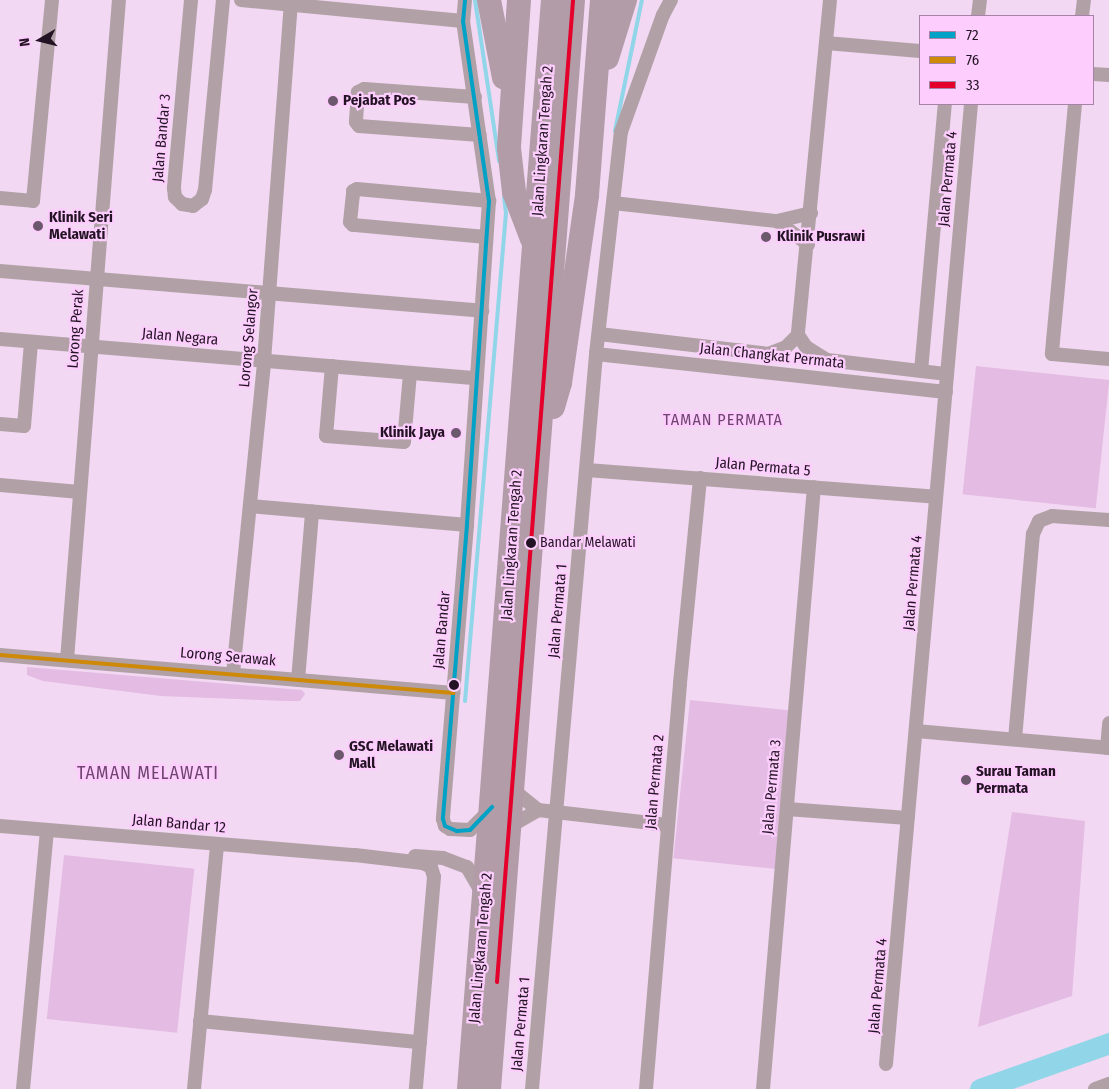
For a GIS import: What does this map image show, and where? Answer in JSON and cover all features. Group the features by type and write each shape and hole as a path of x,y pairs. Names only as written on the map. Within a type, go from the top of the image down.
{"highway":[{"path":"489,0 510,110"},
{"path":"519,0 510,110 509,148 514,192 535,245"},
{"name":"Jalan Lingkaran Tengah 2","path":"489,1089 539,450 562,26 553,0"},
{"name":"Jalan Lingkaran Tengah 2","path":"469,1089 535,245 562,26 574,0"},
{"path":"539,450 560,383 587,195 602,0"},
{"path":"594,96 625,0"}],"street":[{"path":"0,198 33,201 52,0"},
{"name":"Lorong Perak","path":"67,660 120,0"},
{"name":"Jalan Bandar 3","path":"191,0 174,188 175,197 182,204 193,206 202,199 205,190 223,0"},
{"path":"240,0 462,21"},
{"name":"Jalan Bandar","path":"464,0 462,21 475,97 489,200 467,525 443,819 445,826 457,831 470,830 492,807"},
{"name":"Jalan Permata 1","path":"532,1089 596,354 621,132 663,15 671,0"},
{"path":"798,335 830,0"},
{"path":"978,15 980,0"},
{"path":"1082,15 1084,0"},
{"name":"Lorong Selangor","path":"233,674 270,293 291,5"},
{"path":"826,43 919,51"},
{"path":"1094,74 1109,75"},
{"path":"475,97 364,89 358,92 356,122 360,126 480,135"},
{"path":"921,371 945,105"},
{"name":"Jalan Permata 4","path":"886,1064 971,105"},
{"path":"1074,105 1052,354 1109,359"},
{"path":"486,237 353,225 350,222 353,191 357,188 489,200"},
{"path":"613,203 777,221 810,214"},
{"path":"777,221 808,244"},
{"path":"0,272 482,311"},
{"name":"Jalan Changkat Permata","path":"599,334 768,354 786,347 798,335 804,346 827,360 947,374"},
{"name":"Jalan Negara","path":"0,339 476,378"},
{"path":"0,424 24,426 31,342"},
{"name":"Jalan Changkat Permata","path":"596,354 946,392"},
{"path":"332,366 326,436 404,442 410,372"},
{"name":"Jalan Permata 5","path":"586,470 936,497"},
{"name":"Jalan Permata 2","path":"646,1089 700,478"},
{"path":"0,485 80,492"},
{"name":"Jalan Permata 3","path":"763,1089 814,487"},
{"path":"250,506 467,525"},
{"path":"298,680 312,512"},
{"path":"1015,739 1033,534 1039,521 1052,516 1109,520"},
{"name":"Lorong Serawak","path":"0,655 453,693"},
{"path":"916,731 1108,748 1109,722"},
{"path":"512,789 538,810 668,825"},
{"path":"786,808 908,818"},
{"path":"509,827 538,810"},
{"name":"Jalan Bandar 12","path":"0,826 355,855"},
{"path":"23,1089 47,830"},
{"path":"194,1089 217,844"},
{"path":"355,855 386,853 443,858 467,867 485,897"},
{"path":"355,855 424,863 432,872 416,1089"},
{"path":"432,872 455,862"},
{"path":"200,1021 420,1042"},
{"path":"1095,1089 1109,1084"}],"shaded area":[{"path":"976,366 1109,380 1096,508 963,494"},
{"path":"27,667 302,690 305,694 300,701 161,696 43,681 27,675"},
{"path":"690,700 792,711 776,869 673,858"},
{"path":"1012,812 1085,821 1072,996 978,1027"},
{"path":"64,855 194,869 177,1033 47,1019"}],"waterway":[{"path":"475,0 499,161"},
{"path":"615,131 642,0"},
{"path":"465,701 506,213 504,197"},
{"path":"980,1089 1109,1043"}],"transit line":[{"name":"72","path":"465,0 463,21 489,201 467,525 443,819 445,826 457,831 470,830 492,807"},
{"name":"33","path":"497,982 573,0"},
{"name":"76","path":"0,655 453,693"}],"place":[{"name":"Pejabat Pos","path":"333,101"},
{"name":"Klinik Seri Melawati","path":"38,226"},
{"name":"Klinik Pusrawi","path":"766,237"},
{"name":"Klinik Jaya","path":"456,433"},
{"name":"Bandar Melawati","path":"531,543"},
{"name":"GSC Melawati Mall","path":"339,755"},
{"name":"Surau Taman Permata","path":"966,780"}],"district":[{"name":"TAMAN PERMATA","path":"723,420"},
{"name":"TAMAN MELAWATI","path":"148,773"}]}
